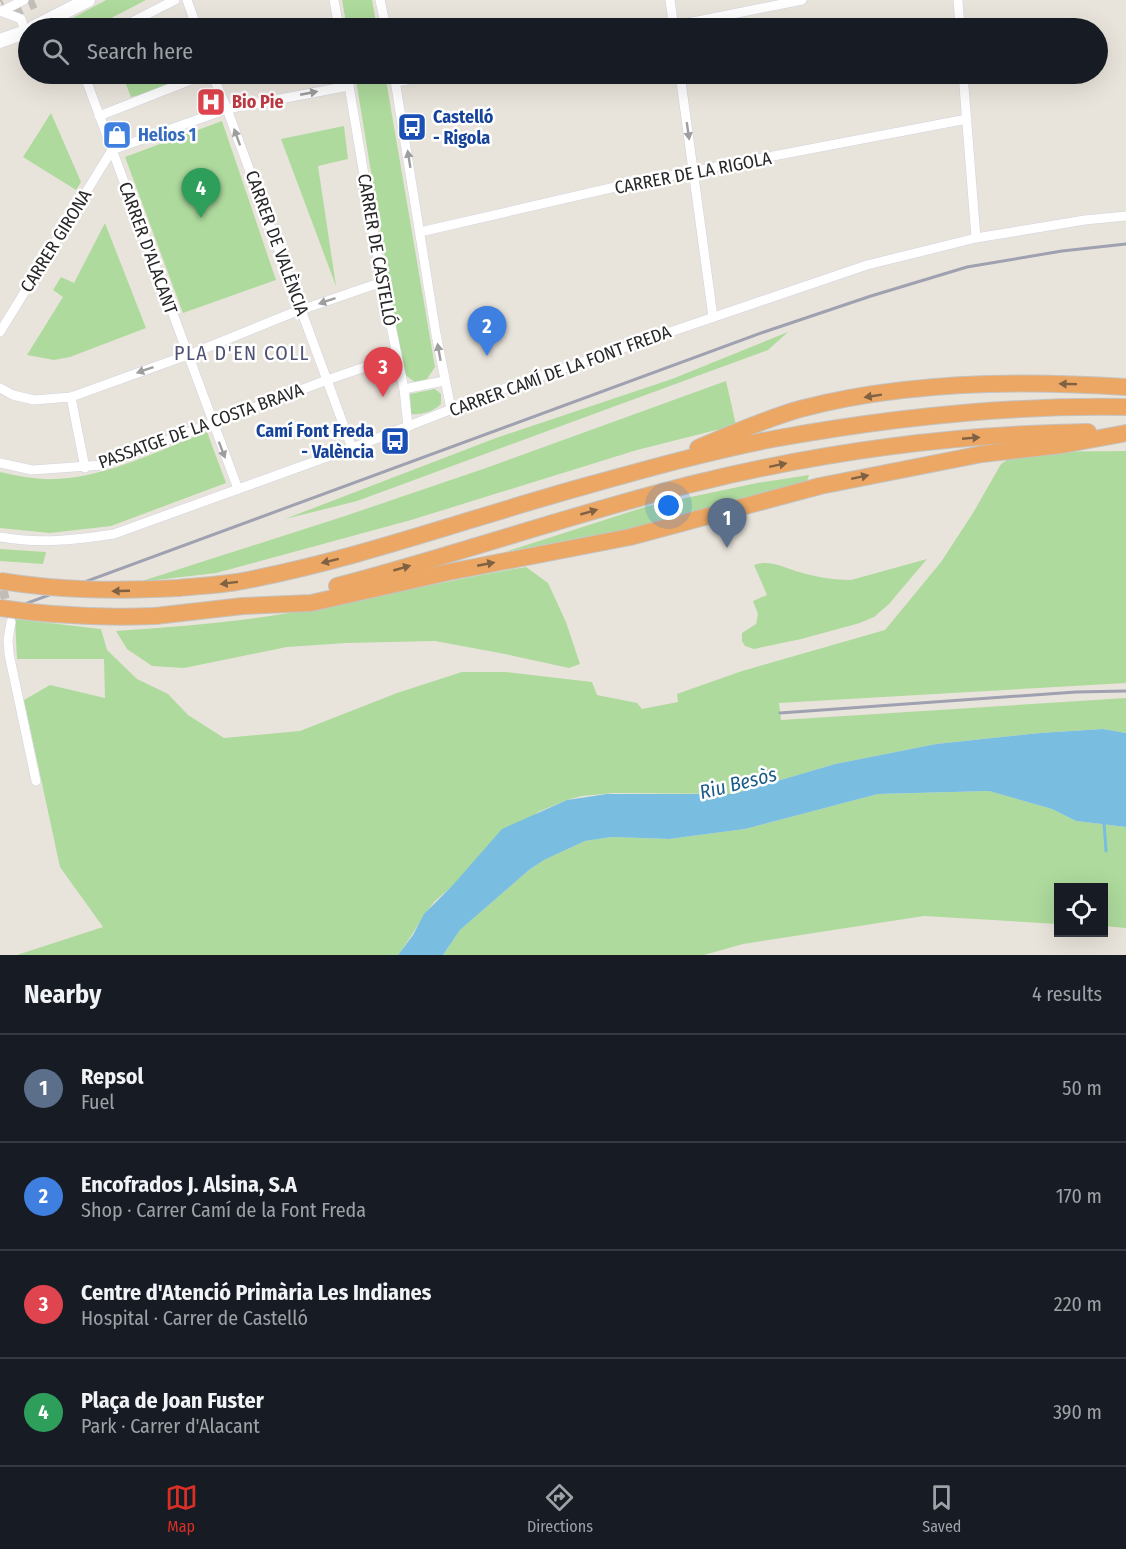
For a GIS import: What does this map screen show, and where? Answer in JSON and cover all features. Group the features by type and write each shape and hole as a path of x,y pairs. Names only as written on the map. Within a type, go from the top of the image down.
{"highway":[{"path":"649,469 779,416 850,399 988,385 1049,384 1126,387"},
{"path":"1,585 116,591 234,582 326,562 649,469 727,449 843,427 915,418 1000,411 1126,407"},
{"path":"243,606 311,603 449,572 630,537 820,486 972,456 1062,445 1126,432"},
{"path":"0,608 59,615 114,617 155,616 243,606 300,596 370,578 611,506 692,484 772,467 854,451 926,442 1020,435 1126,432"}],"main road":[{"path":"53,18 88,0"},
{"path":"0,41 18,33"}],"street":[{"path":"1,11 24,0"},
{"path":"140,18 175,0"},
{"path":"187,0 193,18"},
{"path":"334,0 337,18"},
{"path":"380,0 384,18"},
{"path":"670,0 673,18"},
{"path":"717,18 802,0"},
{"path":"958,0 959,18"},
{"path":"1,11 18,18"},
{"path":"62,14 64,18"},
{"name":"CARRER D'ALACANT","path":"88,84 237,489"},
{"path":"99,116 181,84"},
{"name":"CARRER DE VALÈNCIA","path":"216,84 352,448"},
{"path":"396,84 444,381 451,409"},
{"path":"681,84 713,317"},
{"path":"964,84 976,238"},
{"path":"112,150 227,109 349,86"},
{"name":"CARRER DE CASTELLÓ","path":"349,86 382,282 404,389 408,427"},
{"name":"CARRER DE LA RIGOLA","path":"420,232 637,182 694,173 967,119"},
{"name":"CARRER GIRONA","path":"0,332 112,150"},
{"name":"CARRER CAMÍ DE LA FONT FREDA","path":"0,537 43,542 79,540 114,534 542,376 867,265 976,238 1085,220 1126,216"},
{"path":"0,388 13,395 34,400 71,397 188,355 300,310 382,282"},
{"name":"PASSATGE DE LA COSTA BRAVA","path":"0,463 33,470 102,465 397,356"},
{"path":"404,389 444,381"},
{"path":"71,397 85,468"},
{"path":"11,622 8,640 9,654 36,781"}],"green space":[{"path":"106,0 146,0 111,18 73,18"},
{"path":"342,0 372,0 375,18 345,18"},
{"path":"126,84 171,84 158,90 131,97"},
{"path":"357,84 387,84 435,367 427,379 415,382 404,374"},
{"path":"51,113 81,182 76,190 23,157"},
{"path":"222,121 276,280 183,313 125,157"},
{"path":"344,126 348,159 318,166 336,286 281,139"},
{"path":"105,223 146,328 70,357 54,360 27,355 63,297 53,290 61,277 74,283"},
{"path":"788,332 768,350 357,501 285,519 496,438 672,379"},
{"path":"726,381 736,425 637,450 411,520 216,573 139,582 486,468"},
{"path":"435,389 441,394 441,404 427,412 411,414 410,394"},
{"path":"207,432 226,483 111,526 50,533 0,528 0,472 42,479 75,477 114,468"},
{"path":"1126,451 1126,683 779,703 781,720 1126,698 1126,733 1103,729 936,744 835,764 733,794 615,793 567,800 538,812 435,901 398,955 17,955 103,927 60,867 24,700 50,685 105,698 104,659 17,659 15,619 101,629 107,650 137,679 168,694 188,715 224,738 300,731 397,693 462,672 505,672 592,682 597,695 637,703 642,709 678,702 677,694 742,671 885,630 941,562 1001,464 1019,452"},
{"path":"809,475 807,482 661,523 505,552 648,506 757,483"},
{"path":"0,549 46,552 43,564 0,561"},
{"path":"927,559 889,604 874,617 801,639 754,649 745,646 742,641 742,633 756,624 758,614 753,601 767,595 754,565 766,563 818,577 851,580"},
{"path":"526,567 548,583 566,622 580,664 569,668 435,641 287,647 184,668 152,666 127,649 116,631 202,624 319,608"},
{"path":"989,791 1052,809 1076,821 1126,827 1126,928 1108,926 1108,883 1054,883 1054,924 924,916 743,944 704,955 443,955 460,930 529,870 544,860 585,841 612,837 669,839 745,829 878,794"}],"water":[{"path":"1103,729 1126,733 1126,827 1076,821 1052,809 989,791 878,794 745,829 669,839 612,837 585,841 544,860 529,870 460,930 443,955 398,955 413,935 424,914 502,829 567,800 607,794 733,794 835,764 936,744"}],"waterway":[{"path":"1104,822 1106,851"}],"tunnel":[{"path":"6,13 34,0"},
{"path":"3,590 8,611"}],"railway":[{"path":"0,613 764,332 871,296 967,267 1062,251 1126,244"},
{"path":"780,713 1076,692 1126,691"}],"place":[{"name":"Bio Pie","path":"211,102"},
{"name":"Castelló - Rigola","path":"412,127"},
{"name":"Helios 1","path":"117,135"},
{"name":"Plaça de Joan Fuster","path":"201,218"},
{"name":"Encofrados J. Alsina, S.A","path":"487,356"},
{"name":"Centre d'Atenció Primària Les Indianes","path":"383,397"},
{"name":"Camí Font Freda - València","path":"395,441"},
{"name":"Repsol","path":"727,548"}],"district":[{"name":"PLA D'EN COLL","path":"242,353"}],"water label":[{"name":"Riu Besòs","path":"738,783"}]}
